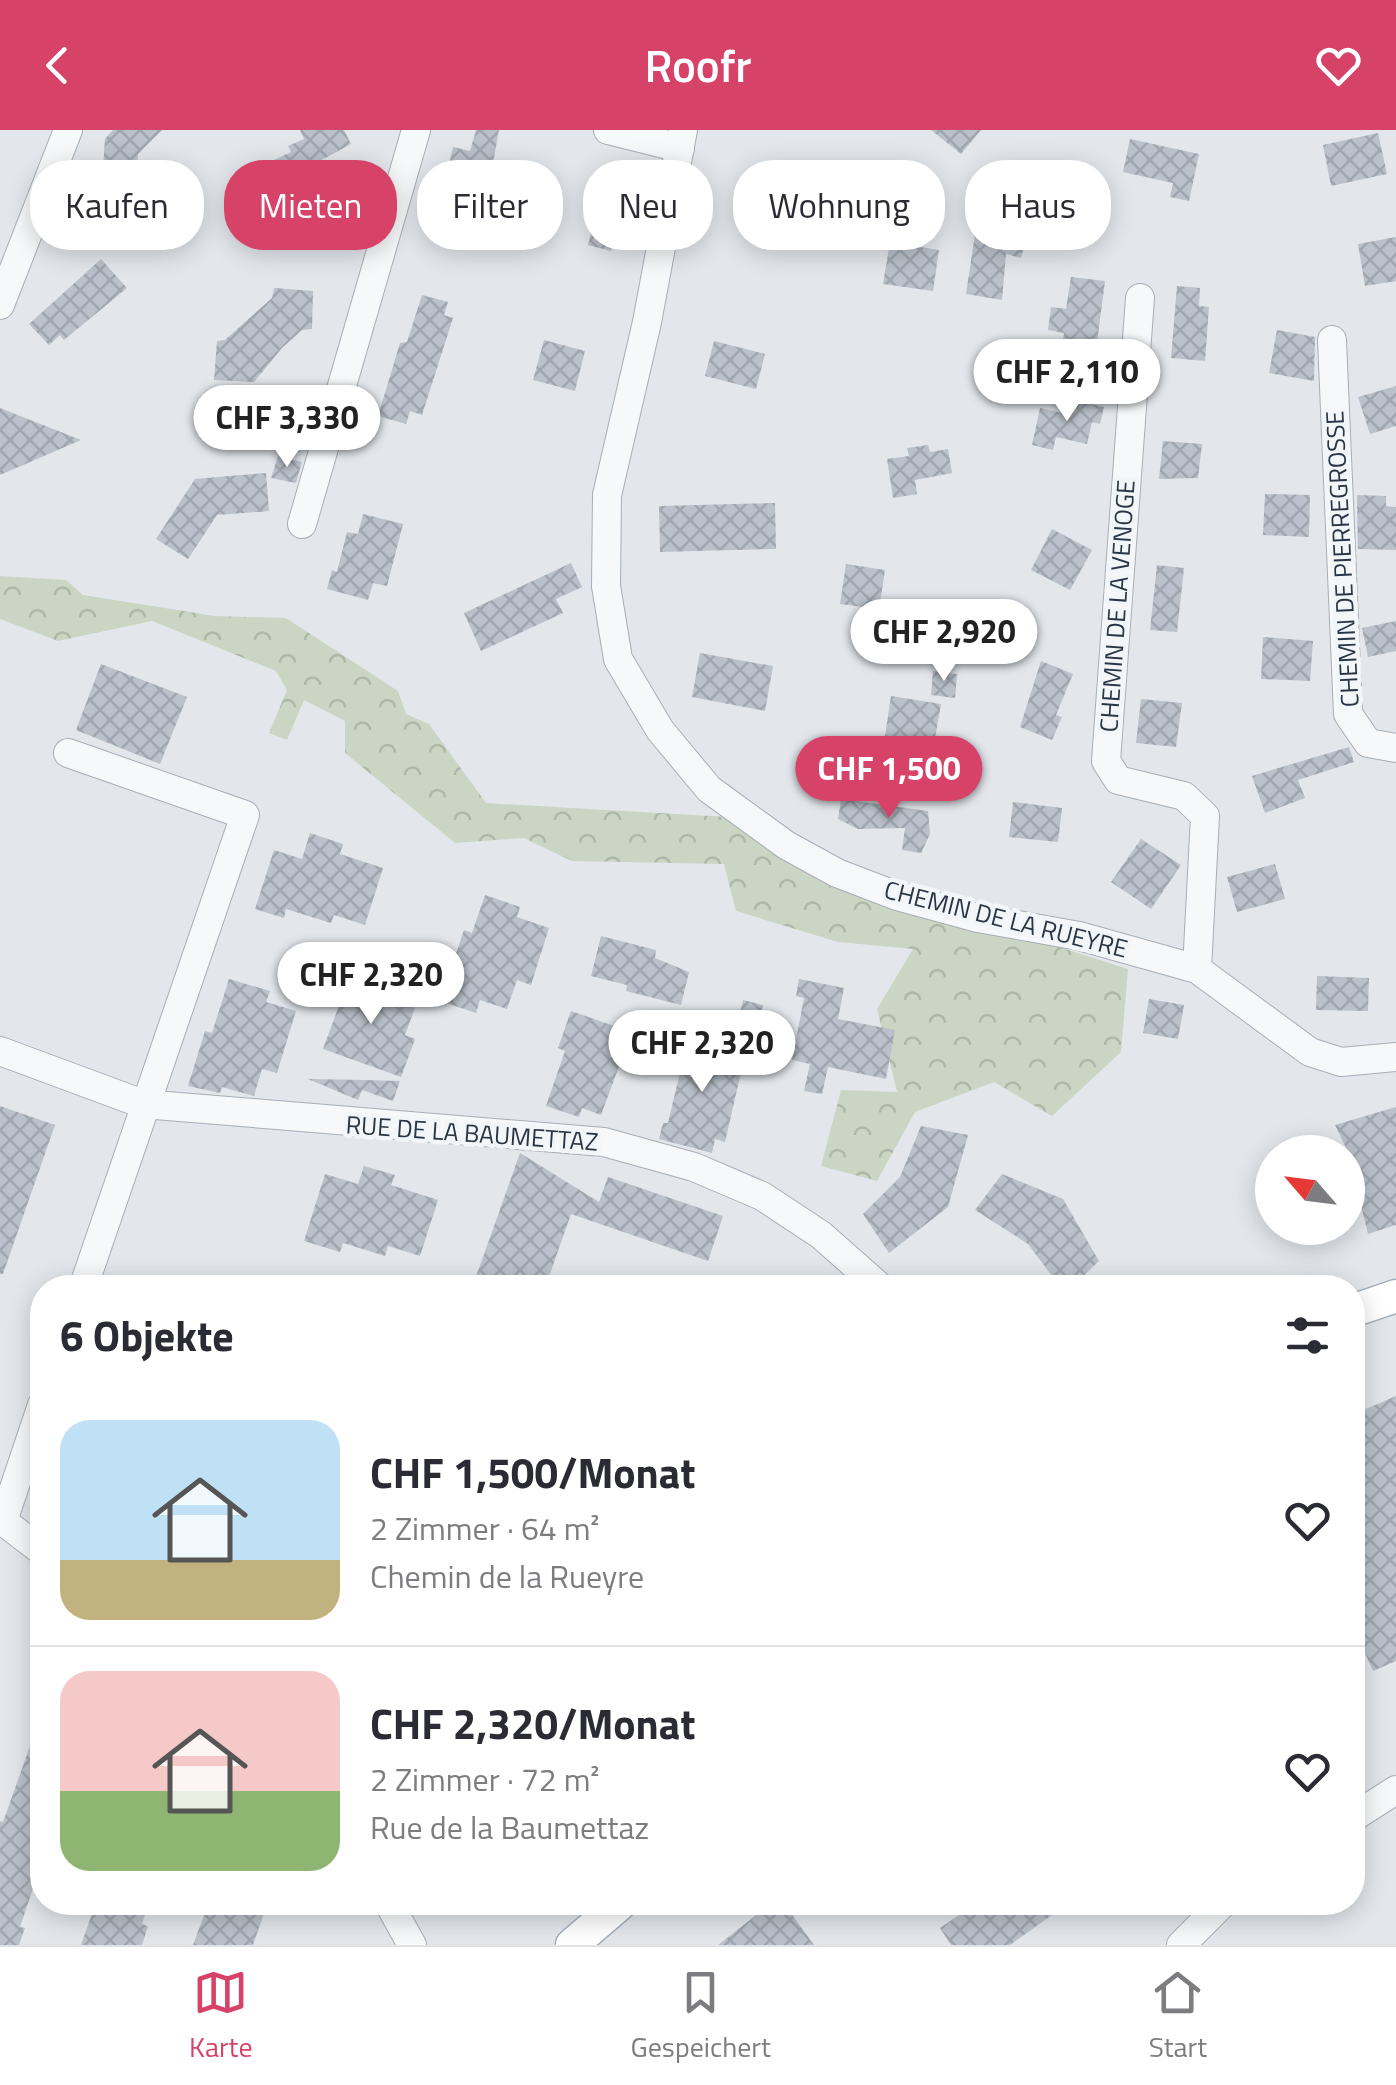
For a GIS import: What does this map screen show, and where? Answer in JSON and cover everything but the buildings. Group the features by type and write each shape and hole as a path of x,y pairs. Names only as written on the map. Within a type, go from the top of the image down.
{"main road":[{"path":"1365,1307 1396,1296"},
{"path":"572,1945 607,1915"}],"street":[{"path":"0,305 68,130"},
{"path":"302,524 416,130"},
{"path":"608,130 682,139"},
{"name":"CHEMIN DE LA RUEYRE","path":"682,139 607,495 606,586 618,659 660,730 709,789 786,845 838,873 930,905 1080,936 1197,969 1310,1052 1341,1062 1396,1056"},
{"name":"CHEMIN DE LA VENOGE","path":"1140,298 1106,761 1118,780 1184,796 1205,816 1197,969"},
{"name":"CHEMIN DE PIERREGROSSE","path":"1332,340 1348,714 1368,743 1396,748"},
{"path":"68,754 246,815 142,1104 87,1275"},
{"name":"RUE DE LA BAUMETTAZ","path":"0,1051 142,1104 604,1142 694,1167 762,1196 821,1235 867,1275"},
{"path":"30,1439 1,1520 30,1543"},
{"path":"1365,1810 1396,1790"},
{"path":"395,1915 411,1944"},
{"path":"1181,1945 1211,1915"}],"green space":[{"path":"0,576 66,580 83,595 215,616 286,618 398,691 406,714 429,724 486,803 745,818 897,896 1128,969 1121,1052 1052,1116 994,1082 915,1112 877,1181 821,1166 841,1090 897,1092 877,1009 913,949 838,942 736,911 724,864 572,861 524,838 455,843 345,753 345,721 304,700 287,740 269,733 287,690 276,671 152,621 58,641 0,619"}]}
